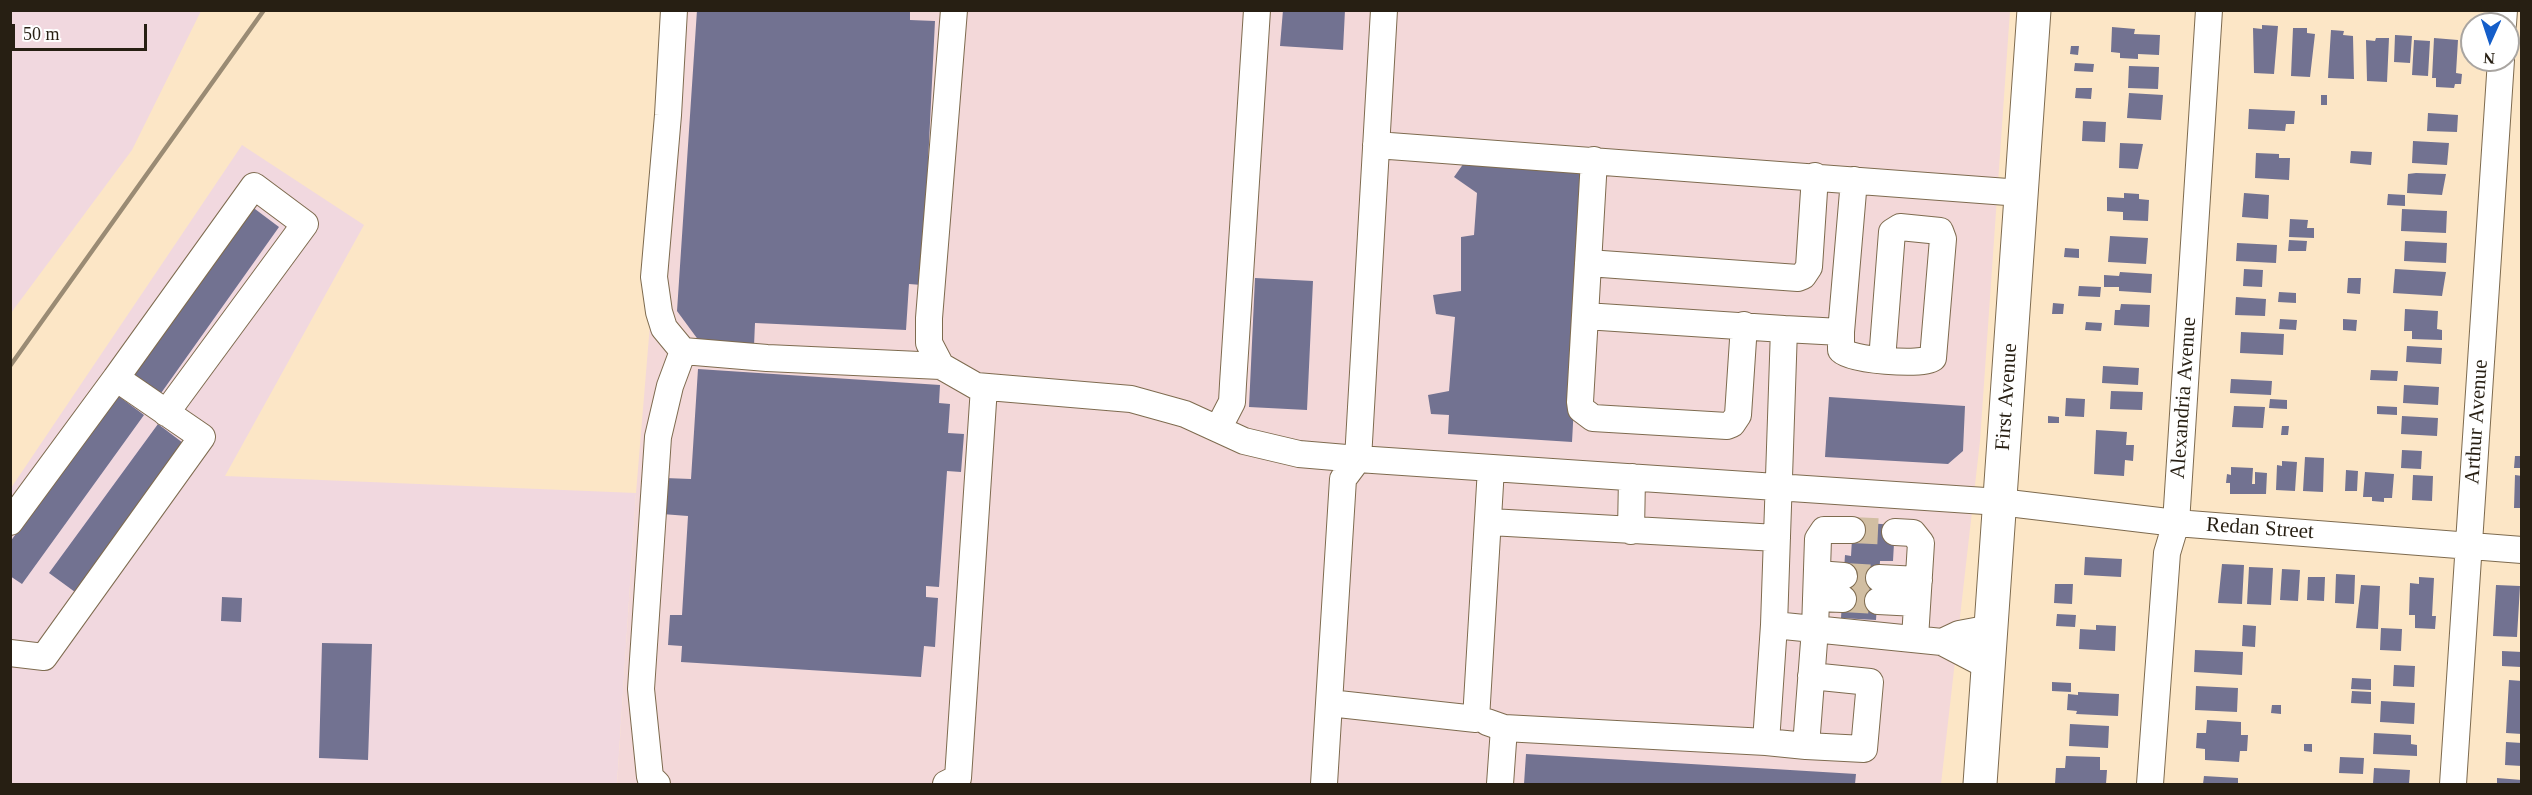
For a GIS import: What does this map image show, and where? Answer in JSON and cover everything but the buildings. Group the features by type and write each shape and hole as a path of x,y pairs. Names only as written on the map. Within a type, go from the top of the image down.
{"main road":[{"name":"First Avenue","path":"1980,784 2034,10"}],"street":[{"path":"674,10 668,115 654,277 658,312 664,328 683,351 767,358 941,366"},
{"path":"941,366 929,343 929,318 954,10"},
{"path":"1218,429 1232,402 1257,10"},
{"path":"1324,784 1343,479 1358,459 1384,10"},
{"name":"Alexandria Avenue","path":"2150,784 2168,553 2176,523 2209,10"},
{"name":"Arthur Avenue","path":"2453,784 2499,72"},
{"path":"1377,145 2021,193"},
{"path":"1594,160 1581,409 1593,418 1726,426 1732,424 1738,415 1744,325"},
{"path":"1588,263 1803,276 1809,267 1815,176"},
{"path":"1854,180 1841,332 1841,350 1844,355 1882,360 1924,362 1933,358 1943,239 1940,231 1900,227 1892,232 1882,360"},
{"path":"10,522 254,186 306,224 166,412"},
{"path":"1585,316 1841,332"},
{"path":"1766,742 1774,625 1784,329"},
{"path":"657,784 650,777 641,689 658,437 670,386 683,351"},
{"name":"Redan Street","path":"941,366 976,386 1131,399 1185,414 1244,441 1299,454 2000,502 2176,523 2522,550"},
{"path":"10,653 44,657 202,437 116,378"},
{"path":"946,784 958,778 984,387"},
{"path":"1476,719 1490,522 1491,468"},
{"path":"1631,531 1632,477"},
{"path":"1490,522 1777,538"},
{"path":"1806,746 1815,629 1818,539 1824,530 1852,530"},
{"path":"1894,532 1913,533 1921,543 1915,638"},
{"path":"1816,586 1843,587"},
{"path":"1878,589 1918,591"},
{"path":"1774,625 1942,642 1988,666"},
{"path":"1942,642 1959,634 1991,628"},
{"path":"1329,703 1476,719 1504,728 1766,742 1864,750 1870,682 1811,676"},
{"path":"1500,784 1504,728"}],"shaded area":[{"path":"11,10 201,11 132,150 11,313"},
{"path":"676,11 2010,11 1980,441 1941,784 617,784 636,493"},
{"path":"242,145 364,225 225,476 636,493 617,784 11,784 11,488"}],"tunnel":[{"path":"1852,530 1895,532"},
{"path":"1844,576 1879,578"},
{"path":"1843,599 1878,601"}],"railway":[{"path":"10,366 264,10"}]}
